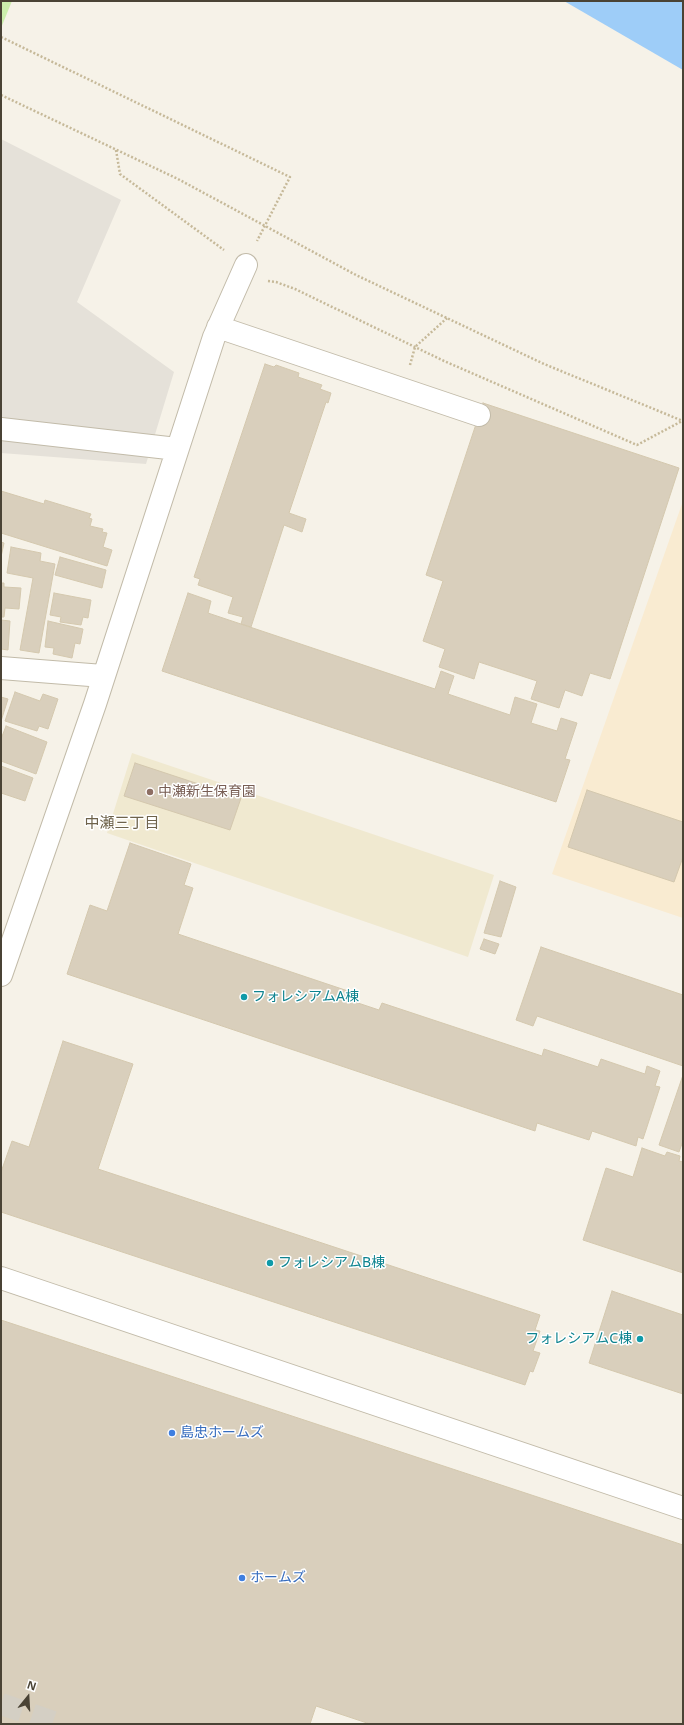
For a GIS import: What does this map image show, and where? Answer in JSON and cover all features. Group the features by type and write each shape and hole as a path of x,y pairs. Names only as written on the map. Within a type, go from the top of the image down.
{"street":[{"path":"1,975 95,704 218,327 246,265"},
{"path":"218,327 479,416"},
{"path":"1,429 177,449"},
{"path":"1,668 103,676"},
{"path":"1,1278 683,1508"}],"path":[{"path":"1,37 290,177 265,225"},
{"path":"1,95 178,180 265,225 356,275 544,364 682,421"},
{"path":"116,150 120,174 246,265"},
{"path":"266,281 276,282 295,289 444,361 636,445 682,421"}],"shaded area":[{"path":"1,139 121,200 77,302 174,372 146,464 1,453"},
{"path":"683,501 683,918 552,874"},
{"path":"132,753 494,875 468,957 107,833"}],"green space":[{"path":"1,1 12,1 1,28"}],"water":[{"path":"564,1 683,1 683,70"}],"building":[{"path":"265,364 274,367 276,365 299,373 298,377 322,385 320,389 331,393 328,403 326,402 289,513 306,519 302,532 284,525 251,627 241,624 243,617 228,613 233,597 198,585 200,579 194,577"},
{"path":"483,403 679,468 610,679 590,673 582,696 565,690 559,708 531,699 537,681 479,662 474,679 439,667 445,649 423,641 443,581 426,575"},
{"path":"1,491 44,504 45,500 91,514 89,518 92,519 90,526 103,529 102,532 107,533 103,547 112,550 107,566 1,533"},
{"path":"1,542 4,543 1,557"},
{"path":"11,547 41,553 40,561 55,564 39,653 20,650 33,578 7,573"},
{"path":"60,557 106,570 102,588 55,575"},
{"path":"1,583 4,583 4,587 21,588 19,609 5,608 4,617 1,617"},
{"path":"54,593 91,600 88,618 83,617 81,625 60,622 61,617 50,615"},
{"path":"188,593 211,601 208,613 435,689 441,671 454,676 448,694 510,715 515,697 537,704 531,723 557,731 561,718 577,723 565,759 570,760 556,802 162,671"},
{"path":"1,620 10,621 8,650 1,649"},
{"path":"48,621 83,629 80,644 75,643 72,658 53,654 54,648 45,647"},
{"path":"15,692 40,701 43,694 58,699 48,729 39,726 37,731 5,721"},
{"path":"1,697 8,699 1,721"},
{"path":"6,726 47,742 36,774 1,761 1,739"},
{"path":"135,763 241,798 230,830 124,796"},
{"path":"1,766 33,778 25,801 1,793"},
{"path":"587,790 683,822 683,857 674,882 568,847"},
{"name":"フォレシアムA棟","path":"130,843 191,864 184,885 193,888 178,934 354,993 352,1001 379,1010 382,1003 542,1056 544,1049 598,1067 601,1059 645,1074 647,1066 660,1071 655,1086 660,1087 643,1139 638,1137 636,1146 592,1131 589,1140 537,1123 535,1131 67,974 90,905 107,911"},
{"path":"500,881 516,887 501,937 484,933"},
{"path":"484,939 499,944 495,954 480,949"},
{"path":"541,947 683,995 683,1066 537,1016 533,1026 516,1020"},
{"name":"フォレシアムB棟","path":"63,1041 133,1064 98,1169 540,1315 535,1330 540,1331 533,1351 540,1353 533,1372 530,1371 525,1385 1,1212 1,1172 12,1141 29,1147"},
{"path":"683,1075 683,1141 679,1152 659,1145"},
{"path":"642,1148 665,1156 667,1152 680,1156 679,1161 683,1162 683,1273 583,1240 606,1168 633,1177"},
{"name":"フォレシアムC棟","path":"612,1291 683,1315 683,1394 589,1363"},
{"name":"島忠ホームズ","path":"1,1320 683,1545 683,1724 370,1724 316,1706 310,1724 1,1724"}],"tunnel":[{"path":"1,1704 59,1724"}],"place":[{"name":"中瀬新生保育園","path":"150,792"},
{"name":"フォレシアムA棟","path":"244,997"},
{"name":"フォレシアムB棟","path":"270,1263"},
{"name":"フォレシアムC棟","path":"640,1339"},
{"name":"島忠ホームズ","path":"172,1433"},
{"name":"ホームズ","path":"242,1578"}],"district":[{"name":"中瀬三丁目","path":"122,824"}]}
